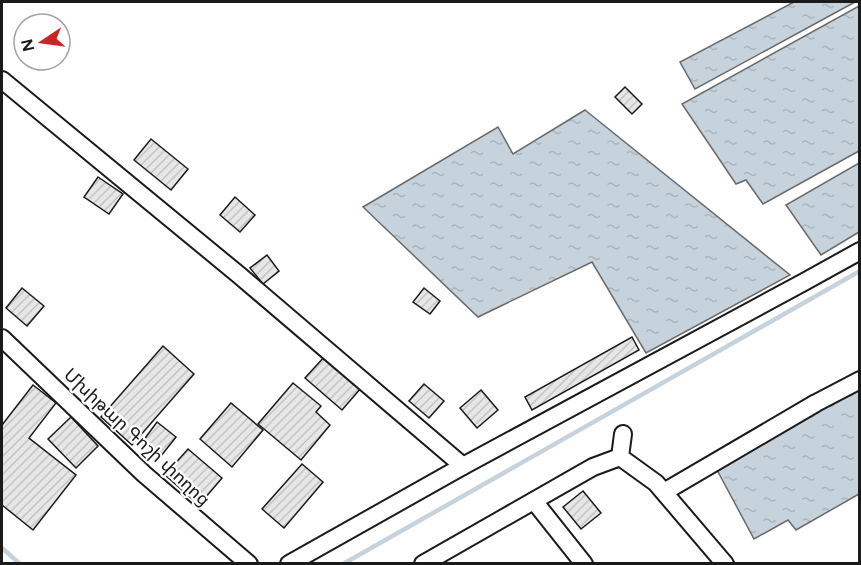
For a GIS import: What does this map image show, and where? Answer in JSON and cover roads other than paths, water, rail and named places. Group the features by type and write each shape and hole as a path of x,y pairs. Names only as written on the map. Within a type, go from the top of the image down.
{"street":[{"path":"2,80 239,275 463,466"},
{"path":"289,564 463,466 860,251"},
{"name":"Մխիթար Գոշի փողոց","path":"2,338 144,474 249,564"},
{"path":"664,492 860,380"},
{"path":"621,457 623,434"},
{"path":"621,457 656,483 725,564"},
{"path":"423,564 593,467 621,457"},
{"path":"534,501 584,564"}],"water":[{"path":"794,2 855,2 695,89 680,62"},
{"path":"859,6 859,151 763,204 746,180 736,184 682,104"},
{"path":"585,110 790,275 646,353 592,262 478,317 363,207 498,127 513,154"},
{"path":"859,163 859,232 821,255 786,205"},
{"path":"859,388 859,494 796,530 788,520 754,539 716,468"}],"waterway":[{"path":"343,564 860,271"},
{"path":"2,548 20,564"}]}
